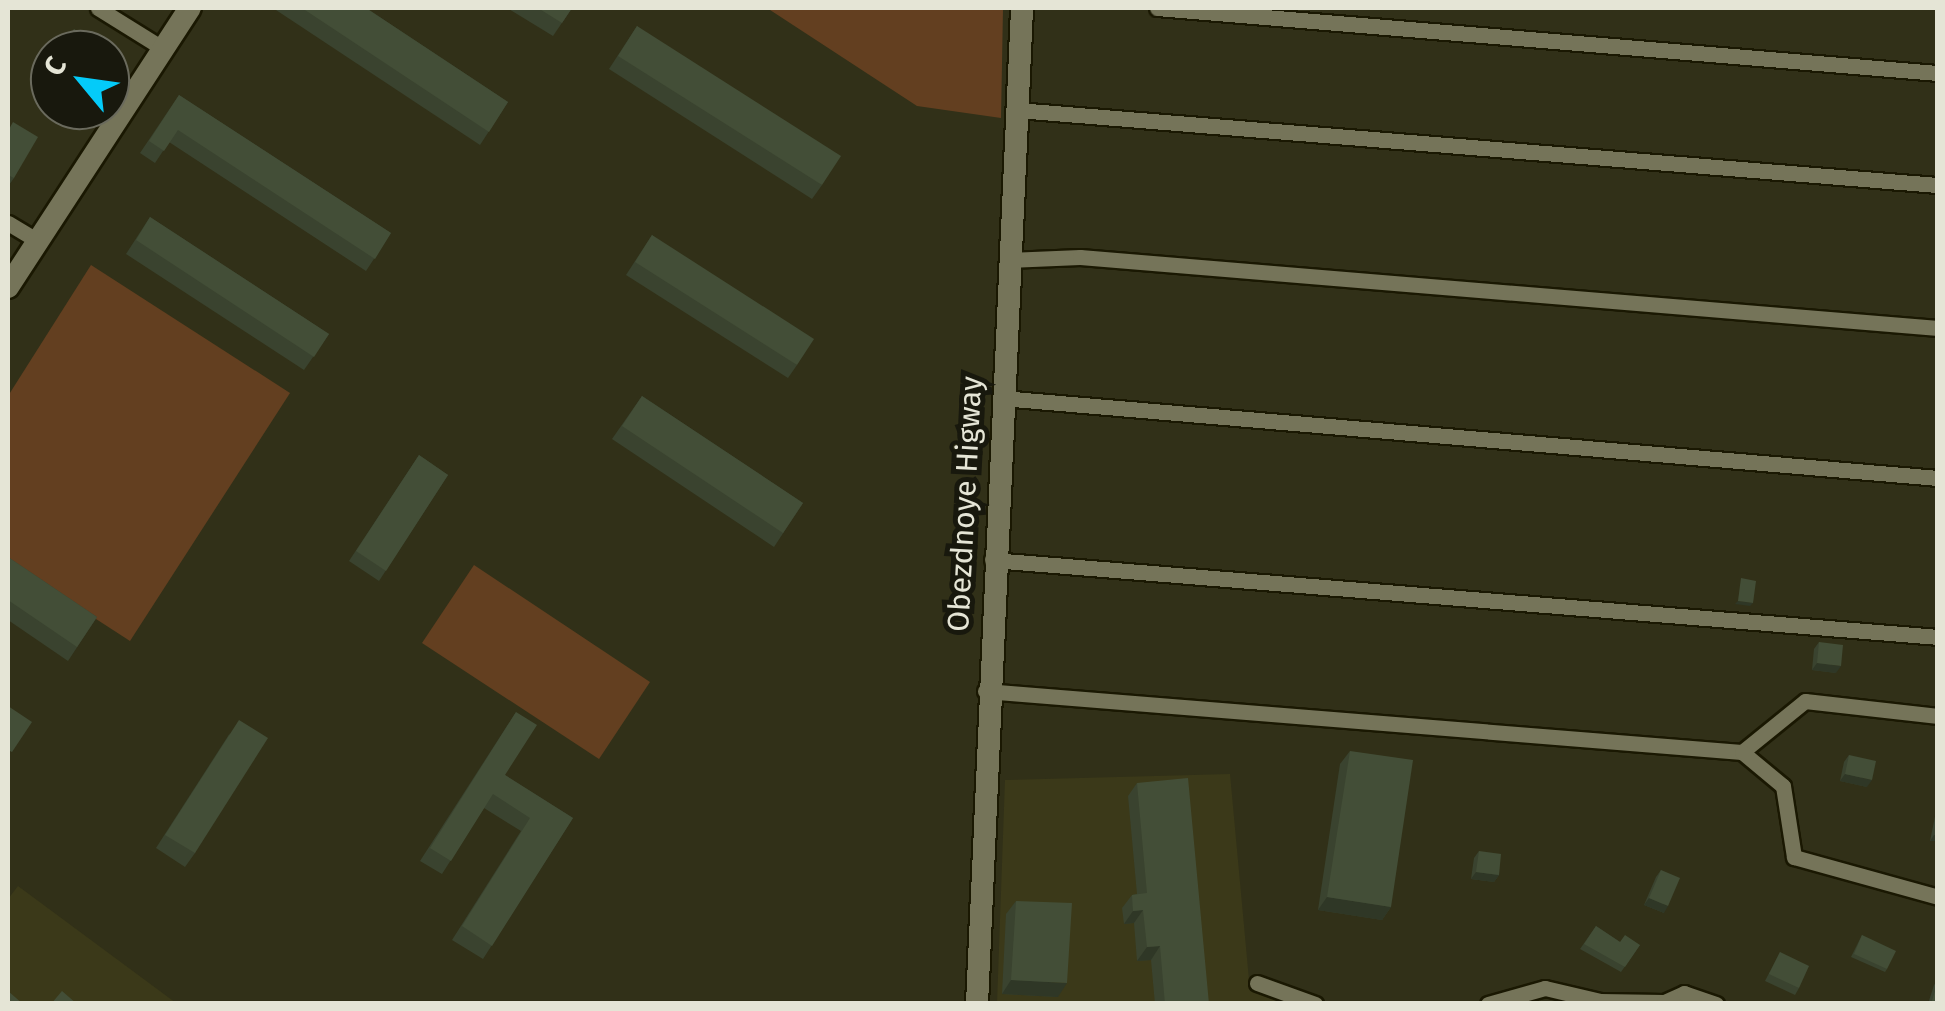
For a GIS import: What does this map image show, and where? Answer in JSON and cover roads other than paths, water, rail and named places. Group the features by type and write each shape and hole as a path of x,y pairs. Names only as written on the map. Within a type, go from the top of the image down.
{"main road":[{"path":"8,287 190,8"},
{"name":"Obezdnoye Higway","path":"977,1004 985,691 1022,8"}],"street":[{"path":"98,8 162,48"},
{"path":"1157,8 1938,74"},
{"path":"1016,110 1938,185"},
{"path":"8,223 38,241"},
{"path":"1008,260 1080,258 1938,328"},
{"path":"1000,398 1938,478"},
{"path":"992,560 1938,637"},
{"path":"985,691 1742,752 1783,786 1794,857 1938,898"},
{"path":"1742,752 1805,701 1938,716"},
{"path":"1256,983 1315,1004"},
{"path":"1488,1004 1545,988 1664,1003 1684,993 1716,1004"}]}
